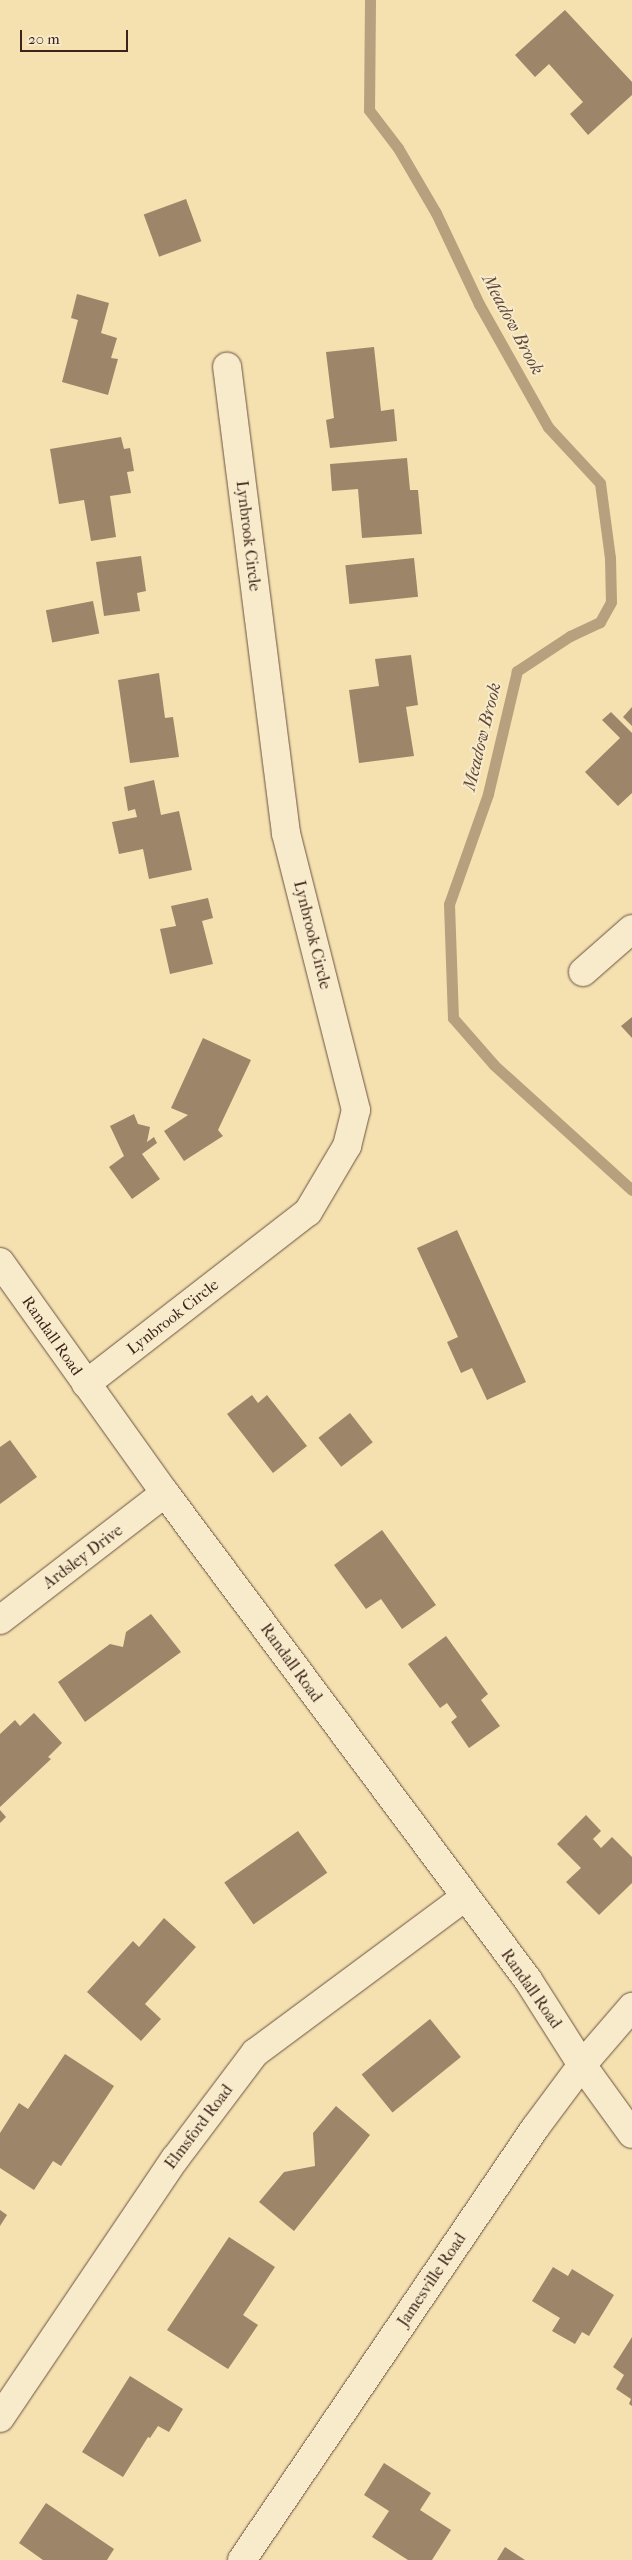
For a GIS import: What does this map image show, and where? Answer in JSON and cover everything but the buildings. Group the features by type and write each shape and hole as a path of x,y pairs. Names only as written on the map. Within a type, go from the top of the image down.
{"street":[{"name":"Lynbrook Circle","path":"86,1384 308,1212 347,1146 356,1110 286,833 227,367"},
{"path":"582,972 632,930"},
{"name":"Randall Road","path":"0,1262 166,1493 464,1898 528,1980 582,2065 632,2134"},
{"name":"Ardsley Drive","path":"0,1620 166,1493"},
{"name":"Elmsford Road","path":"0,2418 175,2159 255,2053 464,1898"},
{"name":"Jamesville Road","path":"242,2560 535,2128 582,2065 632,2007"}],"waterway":[{"name":"Meadow Brook","path":"370,0 369,110 398,148 436,213 479,304 548,427 600,483 610,558 611,602 600,622 570,636 517,671 488,794 449,904 453,1018 494,1065 632,1190"}]}
